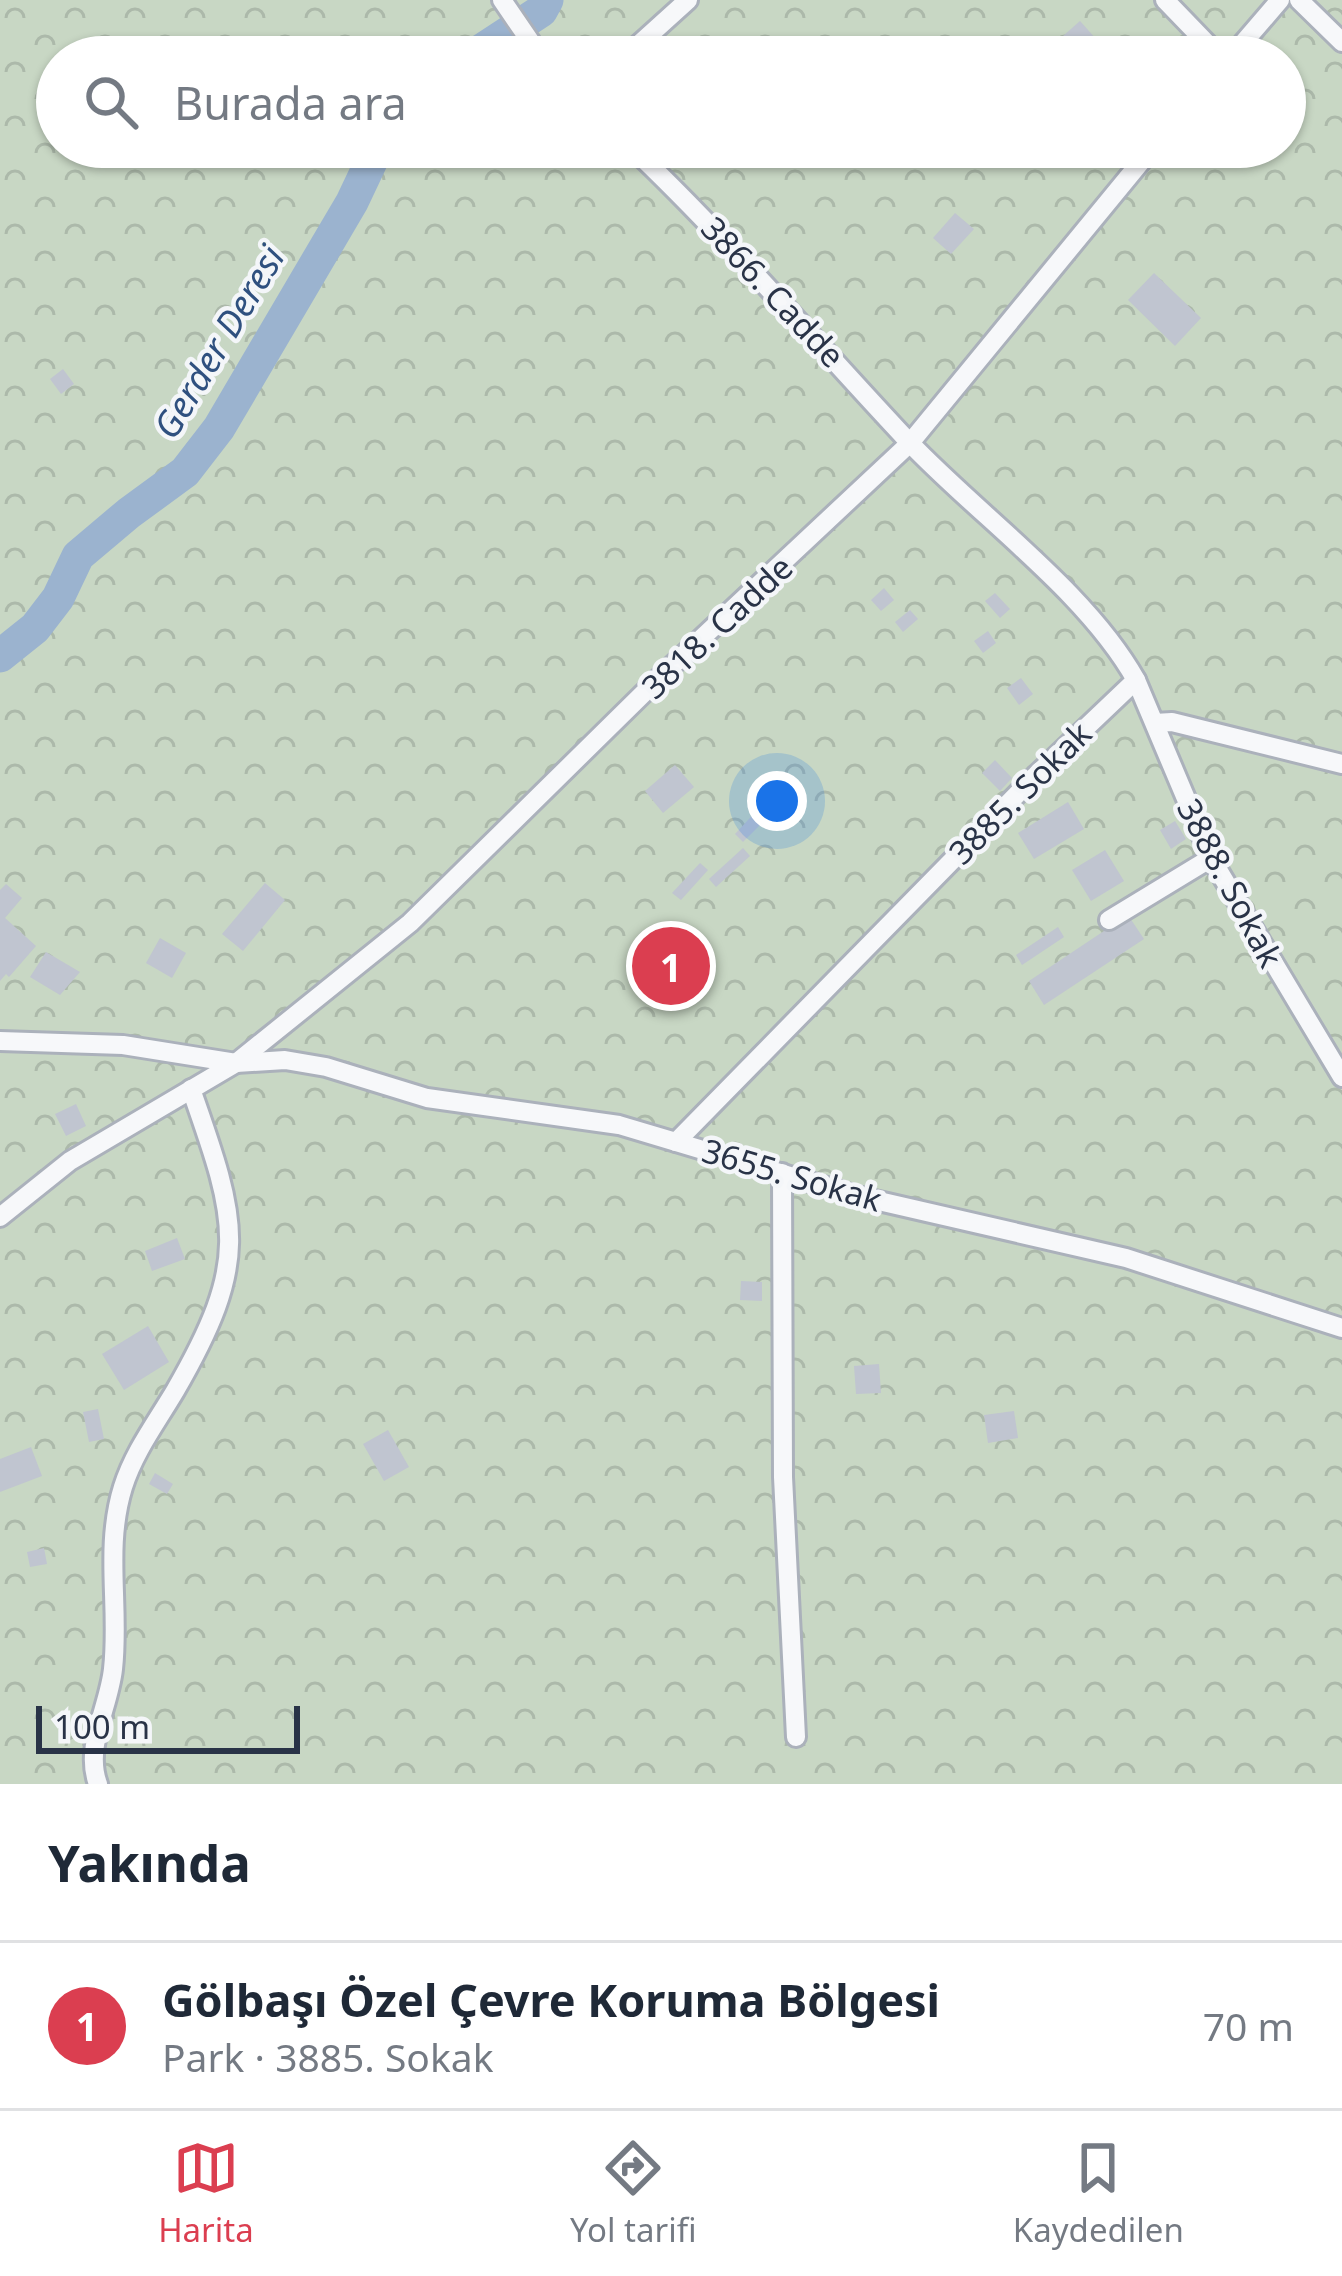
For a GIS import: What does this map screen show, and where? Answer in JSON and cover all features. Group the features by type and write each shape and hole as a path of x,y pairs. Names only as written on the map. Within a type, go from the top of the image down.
{"street":[{"path":"648,36 688,0"},
{"path":"1165,0 1200,36"},
{"path":"1249,36 1280,0"},
{"path":"1299,0 1342,42"},
{"path":"507,8 526,36"},
{"name":"3866. Cadde","path":"653,168 740,253 910,443"},
{"name":"3818. Cadde","path":"0,1217 70,1161 236,1063 410,922 658,679 910,443 1136,168"},
{"path":"910,443 1067,595 1114,647 1136,680"},
{"name":"3888. Sokak","path":"1136,680 1211,858 1342,1077"},
{"name":"3885. Sokak","path":"676,1142 1136,680"},
{"path":"1155,723 1172,722 1342,764"},
{"path":"1108,920 1211,858"},
{"name":"3655. Sokak","path":"0,1041 123,1045 236,1063 301,1063 427,1098 588,1119 857,1196 1126,1258 1342,1328"},
{"path":"98,1784 92,1758 110,1692 115,1648 111,1557 118,1506 134,1458 205,1331 230,1260 228,1204 191,1089"},
{"path":"782,1173 782,1477 796,1737"}],"green space":[{"path":"0,0 1342,0 1342,1784 0,1784"}],"building":[{"path":"1080,21 1093,36 1063,36"},
{"path":"955,213 974,229 951,254 933,238"},
{"path":"1154,273 1201,318 1175,346 1128,300"},
{"path":"63,369 74,384 61,394 50,379"},
{"path":"884,588 894,600 881,611 871,600"},
{"path":"995,593 1010,609 1000,618 985,601"},
{"path":"910,610 918,619 903,632 895,622"},
{"path":"988,631 996,643 983,653 974,641"},
{"path":"1021,678 1033,694 1019,705 1007,688"},
{"path":"995,760 1012,778 1000,791 982,773"},
{"path":"675,765 694,787 663,813 645,791"},
{"path":"1068,802 1084,829 1034,859 1018,833"},
{"path":"762,805 771,814 743,842 735,834"},
{"path":"1175,821 1186,839 1171,849 1160,830"},
{"path":"743,848 750,856 716,887 709,879"},
{"path":"1105,850 1124,881 1091,901 1072,870"},
{"path":"700,863 708,870 681,900 672,893"},
{"path":"265,883 285,900 243,951 222,934"},
{"path":"6,884 22,898 5,918 36,946 0,981 0,890"},
{"path":"1128,915 1144,939 1044,1005 1029,981"},
{"path":"1058,927 1064,937 1022,965 1016,955"},
{"path":"160,938 186,953 172,978 146,963"},
{"path":"46,952 80,972 60,995 30,977"},
{"path":"76,1104 86,1126 66,1136 55,1114"},
{"path":"177,1238 185,1259 152,1271 145,1251"},
{"path":"741,1281 762,1282 762,1301 740,1300"},
{"path":"148,1326 169,1362 124,1390 102,1354"},
{"path":"879,1364 881,1393 856,1394 854,1366"},
{"path":"98,1409 104,1439 89,1442 83,1412"},
{"path":"1014,1411 1018,1438 988,1443 984,1415"},
{"path":"388,1430 409,1467 384,1481 363,1444"},
{"path":"31,1447 42,1476 0,1492 0,1459"},
{"path":"155,1473 173,1484 167,1494 149,1484"},
{"path":"44,1548 47,1564 30,1567 27,1552"}],"waterway":[{"name":"Gerder Deresi","path":"503,36 541,11 547,0"},
{"name":"Gerder Deresi","path":"0,656 35,628 58,598 78,556 185,472 219,428 368,168"}],"place":[{"name":"Gölbaşı Özel Çevre Koruma Bölgesi","path":"671,966"}]}
